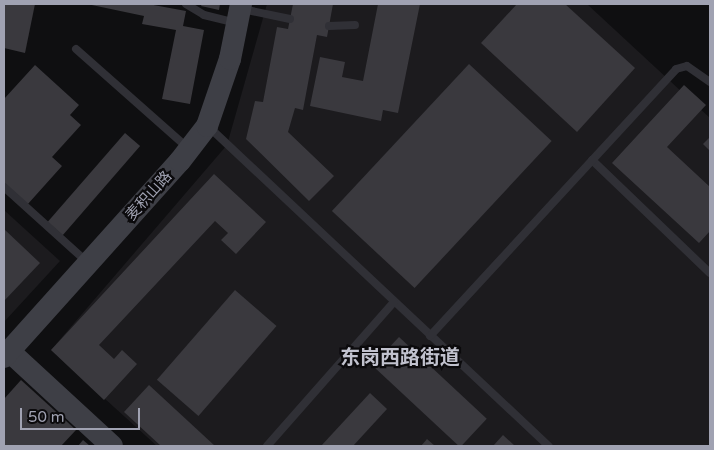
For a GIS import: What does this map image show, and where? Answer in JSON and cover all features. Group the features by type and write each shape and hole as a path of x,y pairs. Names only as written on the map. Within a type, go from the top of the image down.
{"street":[{"name":"麦积山路","path":"7,354 190,149 207,126 230,59 240,12"},
{"path":"7,354 112,446"}],"lane":[{"path":"186,4 204,15 240,12 290,19"},
{"path":"329,26 355,25"},
{"path":"76,50 190,149"},
{"path":"430,336 676,69 687,66 710,82"},
{"path":"207,126 549,446"},
{"path":"592,160 709,268"},
{"path":"4,187 88,263"},
{"path":"267,446 394,302"}],"shaded area":[{"path":"267,4 587,4 710,118 710,446 157,446 51,350 227,145"},
{"path":"4,210 60,261 4,322"}],"building":[{"path":"4,4 35,4 25,53 4,48"},
{"path":"87,4 148,4 186,11 183,26 204,30 190,104 162,99 176,30 142,24 144,16"},
{"path":"202,4 220,4 219,10 201,6"},
{"path":"293,4 333,4 327,37 317,35 303,110 295,108 288,132 334,176 309,201 246,139 255,101 263,102 277,27 288,29"},
{"path":"378,4 420,4 398,113 383,110 381,121 310,106 320,57 345,62 342,77 363,81"},
{"path":"517,4 565,4 635,68 577,132 481,43"},
{"path":"469,64 552,141 415,288 332,211"},
{"path":"35,65 79,105 70,115 81,125 52,157 62,166 27,205 4,185 4,99"},
{"path":"684,85 706,105 667,147 710,187 710,231 699,243 612,163"},
{"path":"125,133 140,146 63,235 48,222"},
{"path":"710,137 710,151 703,144"},
{"path":"214,174 266,222 236,254 221,240 228,233 215,221 99,345 114,359 122,350 137,364 104,400 51,350"},
{"path":"4,229 40,263 4,301"},
{"path":"235,290 277,326 198,416 157,380"},
{"path":"399,337 487,419 461,446 459,446 372,366"},
{"path":"21,380 76,430 61,446 4,446 4,399"},
{"path":"149,385 215,446 161,446 124,412"},
{"path":"370,393 387,409 353,446 321,446"},
{"path":"503,435 515,446 493,446"},
{"path":"427,439 435,446 421,446"},
{"path":"83,440 90,446 78,446"}],"district":[{"name":"东岗西路街道","path":"400,358"}]}
